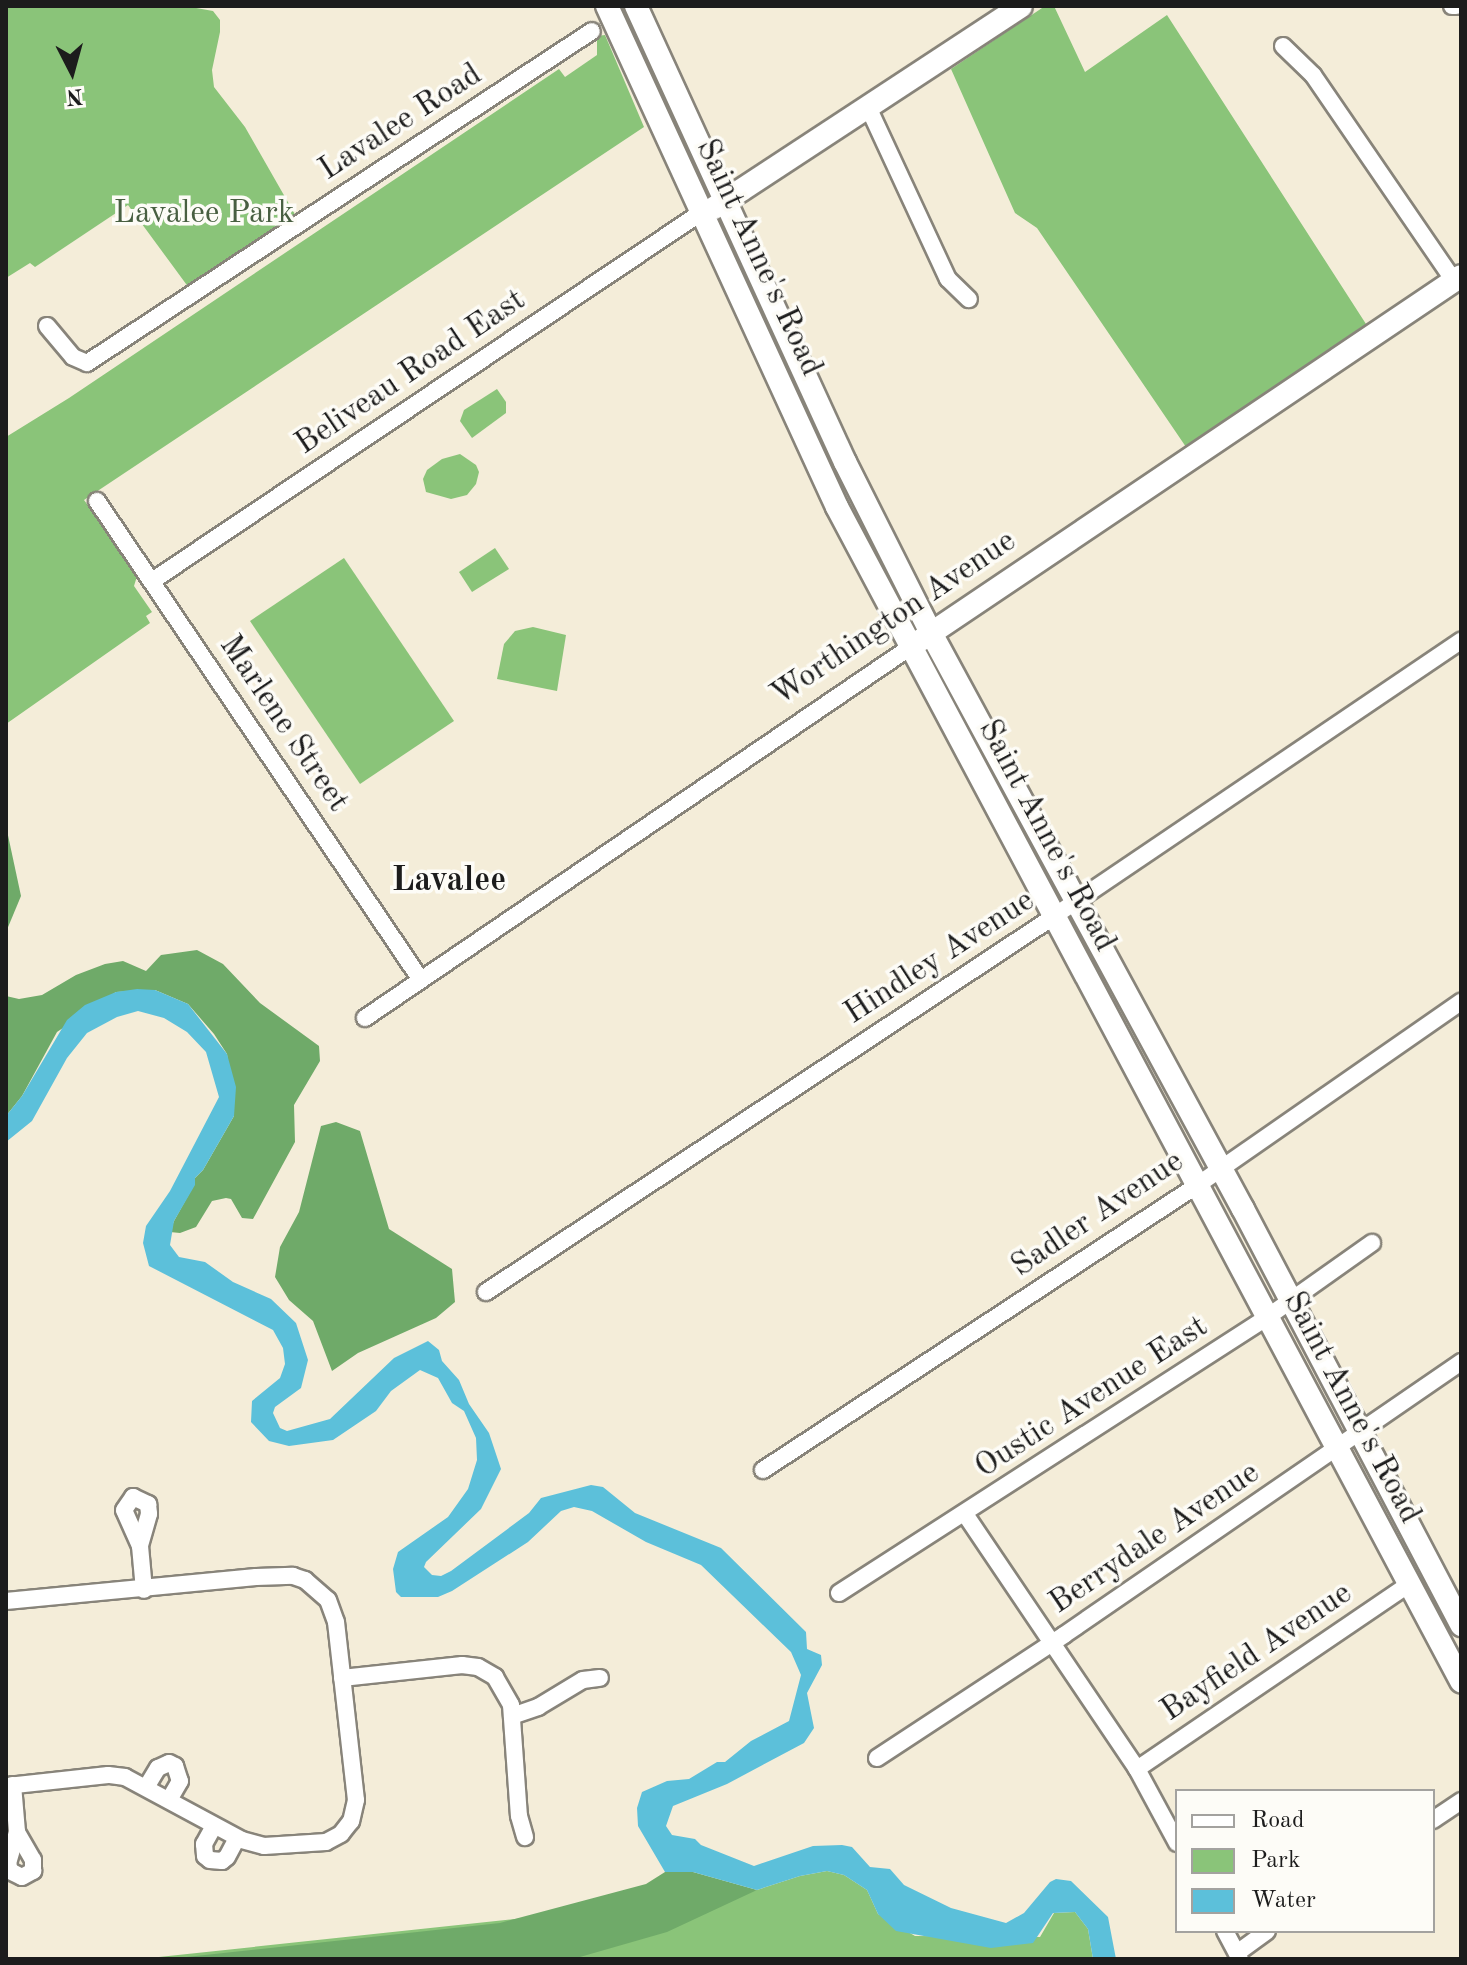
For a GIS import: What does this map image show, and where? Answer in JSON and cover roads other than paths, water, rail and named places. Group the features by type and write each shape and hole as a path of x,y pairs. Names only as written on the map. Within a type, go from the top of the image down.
{"main road":[{"name":"Saint Anne's Road","path":"607,6 837,507 909,648 1409,1584 1453,1648 1461,1681"},
{"name":"Saint Anne's Road","path":"636,6 845,462 931,633 1461,1625"},
{"path":"648,31 651,6"},
{"path":"702,212 726,203 1021,6"},
{"name":"Worthington Avenue","path":"909,648 1458,278"}],"street":[{"name":"Lavalee Road","path":"47,326 73,357 87,363 592,31"},
{"path":"1283,46 1313,75 1458,278"},
{"path":"869,109 948,279 969,299"},
{"name":"Beliveau Road East","path":"152,581 702,212"},
{"name":"Marlene Street","path":"97,501 421,980"},
{"name":"Hindley Avenue","path":"486,1292 1075,903 1461,641"},
{"name":"Worthington Avenue","path":"365,1018 909,648"},
{"name":"Sadler Avenue","path":"763,1470 1196,1186 1218,1167 1461,1002"},
{"name":"Oustic Avenue East","path":"839,1593 1266,1318 1372,1243"},
{"name":"Berrydale Avenue","path":"877,1758 1050,1645 1461,1362"},
{"path":"965,1514 1050,1645 1137,1769 1175,1839"},
{"path":"140,1546 144,1590"},
{"path":"6,1601 268,1577 293,1576 305,1580 322,1594 332,1611 356,1800 351,1821 341,1834 326,1842 264,1846 237,1838 147,1786 125,1777 108,1775 10,1786 17,1832"},
{"name":"Bayfield Avenue","path":"1137,1769 1409,1584"},
{"path":"342,1678 462,1665 478,1667 495,1677 503,1688 512,1716 519,1816 525,1837"},
{"path":"512,1716 538,1707 583,1680 600,1678"},
{"path":"147,1786 158,1768 169,1763 175,1766 180,1781 169,1800"},
{"path":"1435,1819 1461,1801"},
{"path":"214,1826 204,1844 205,1856 210,1860 227,1857 237,1838"},
{"path":"1226,1933 1239,1956 1265,1933"}],"water":[{"path":"155,990 188,1004 227,1054 236,1087 234,1116 203,1170 195,1178 195,1185 174,1221 170,1245 179,1257 205,1262 233,1282 271,1299 296,1323 308,1360 301,1388 275,1407 273,1413 280,1428 287,1431 330,1419 394,1358 428,1341 439,1350 442,1361 459,1380 469,1404 489,1433 501,1469 481,1509 426,1562 424,1567 432,1575 441,1576 451,1571 529,1513 541,1498 591,1485 603,1487 635,1513 721,1548 806,1632 807,1649 821,1655 822,1665 807,1693 814,1728 804,1743 727,1784 673,1806 666,1826 672,1835 695,1839 701,1845 754,1866 813,1846 852,1847 870,1867 890,1869 904,1885 951,1908 1006,1923 1024,1913 1050,1882 1056,1879 1071,1881 1108,1917 1116,1959 1093,1959 1088,1929 1075,1912 1053,1913 1033,1943 991,1948 896,1931 878,1914 867,1890 844,1875 827,1871 757,1890 693,1872 665,1872 638,1826 637,1808 642,1792 667,1781 689,1779 717,1762 725,1762 751,1741 789,1721 801,1675 791,1652 701,1565 646,1542 592,1511 574,1507 561,1511 528,1542 452,1591 438,1597 401,1597 396,1592 393,1569 398,1552 448,1517 468,1489 477,1460 476,1438 464,1411 452,1403 438,1378 420,1370 391,1391 376,1411 333,1440 289,1446 269,1441 251,1422 252,1401 280,1378 285,1364 283,1348 273,1330 149,1266 143,1243 146,1226 170,1191 219,1097 206,1052 187,1032 164,1018 138,1011 117,1017 87,1033 67,1058 32,1121 6,1142 6,1116 22,1096 67,1020 85,1005 116,992"}],"district":[{"name":"Lavalee","path":"449,882"}],"park label":[{"name":"Lavalee Park","path":"204,214"}]}
